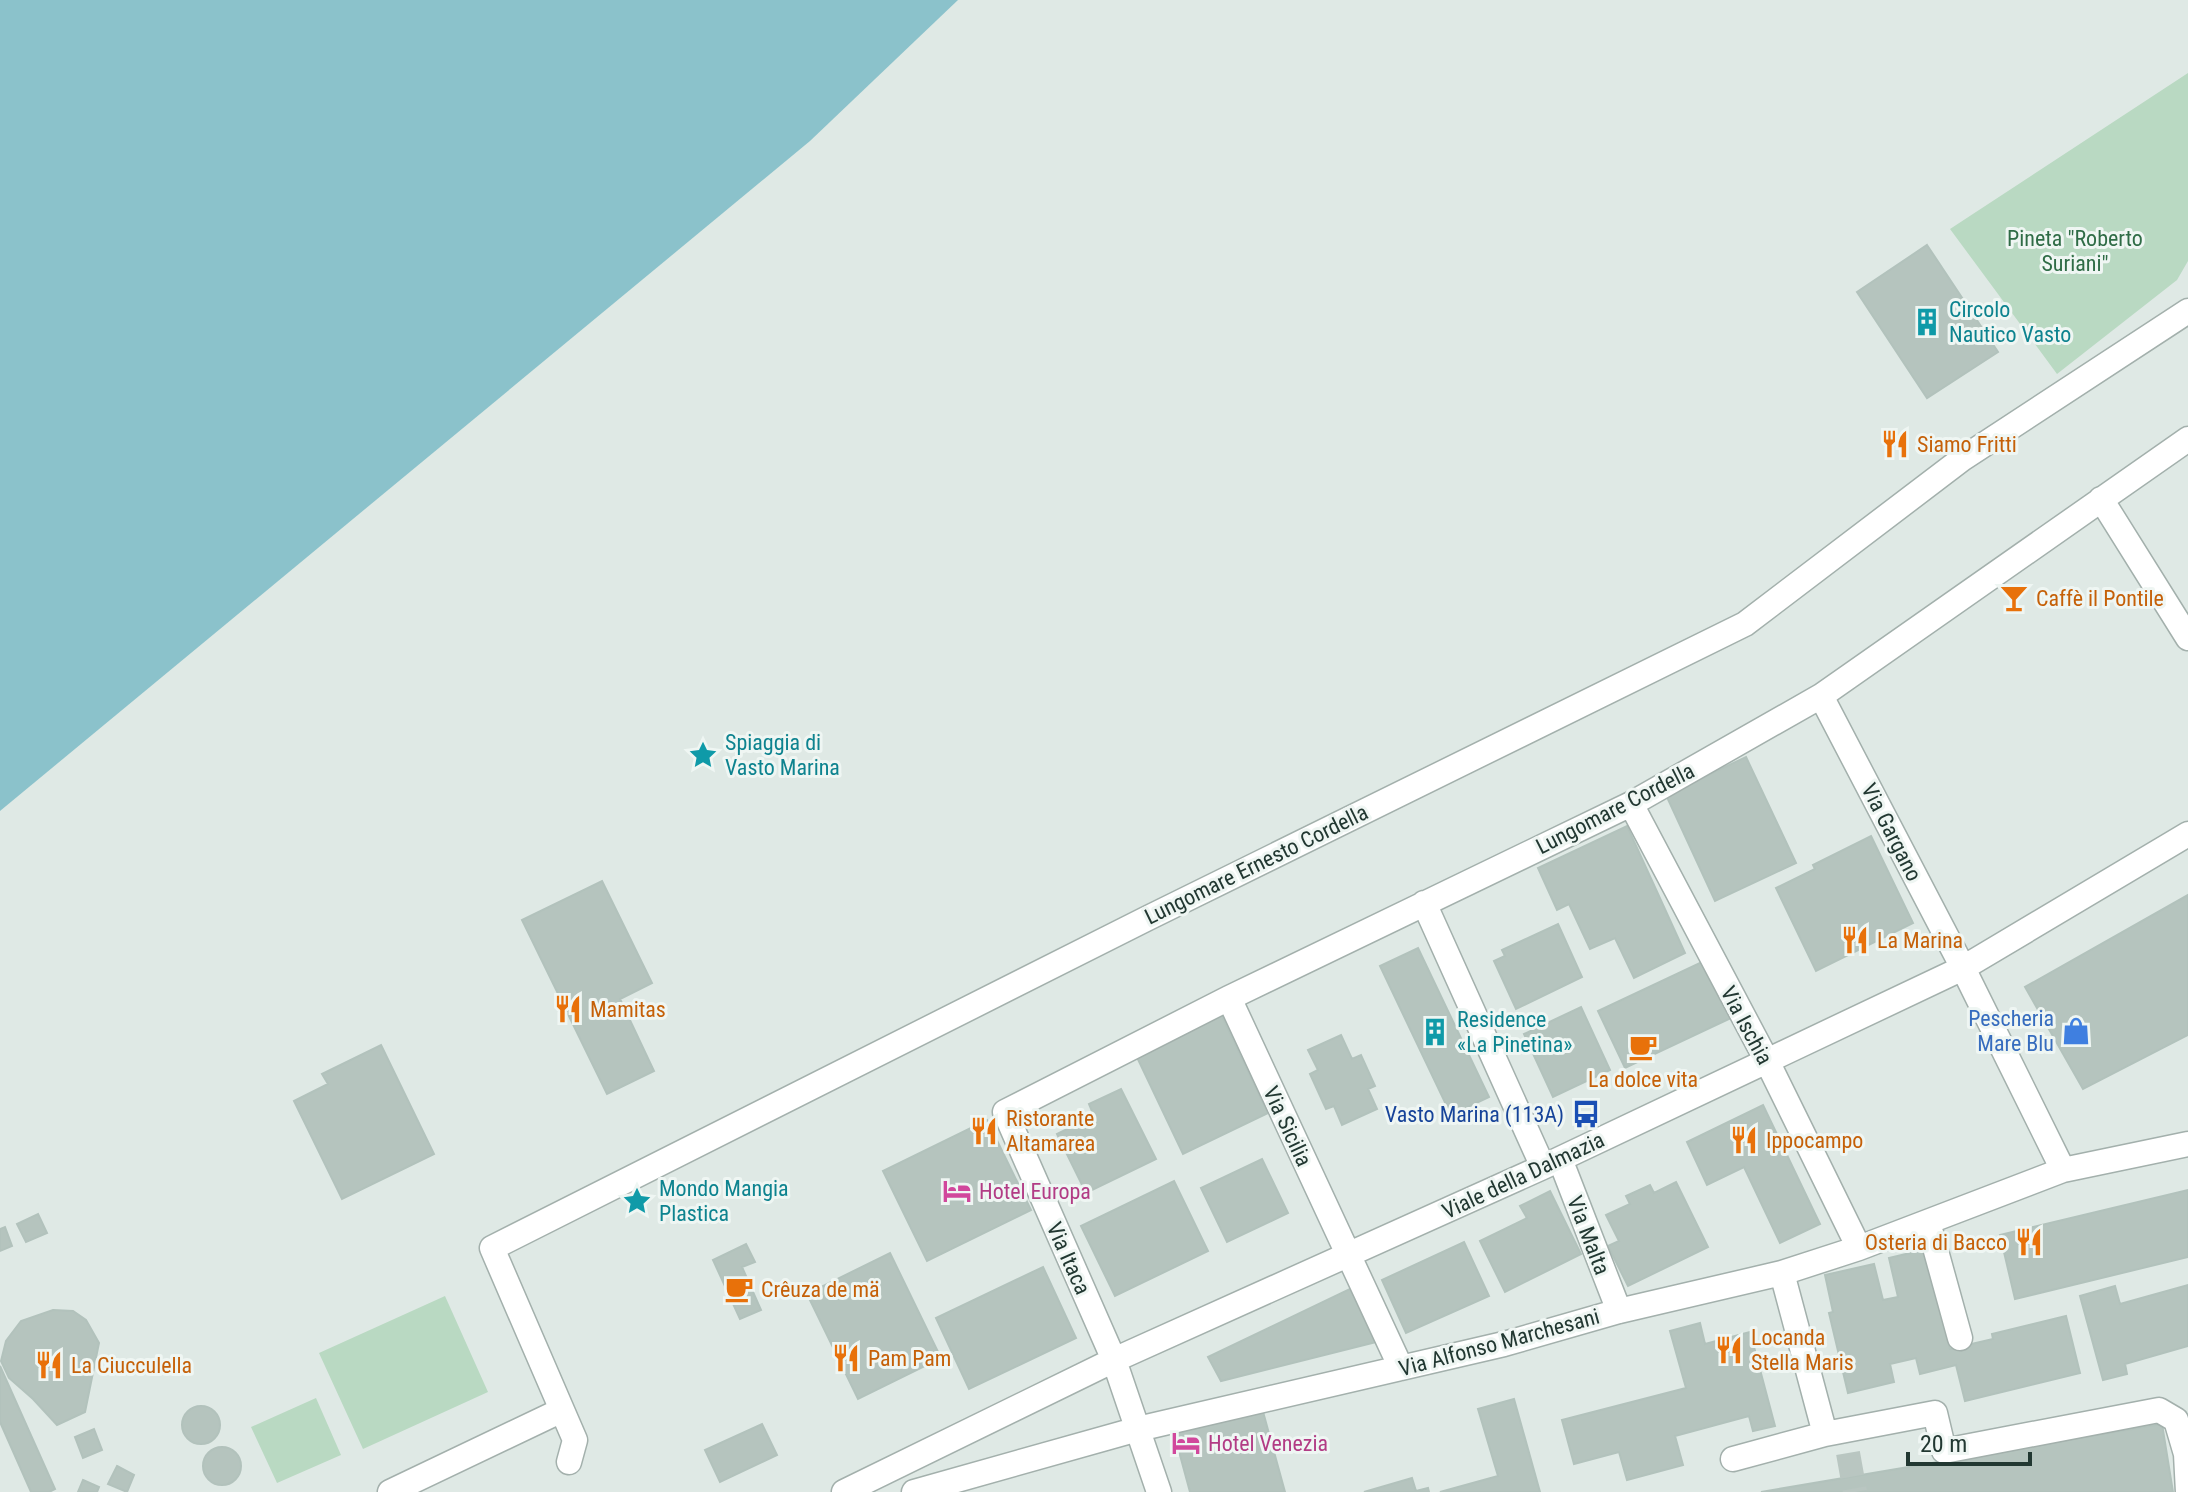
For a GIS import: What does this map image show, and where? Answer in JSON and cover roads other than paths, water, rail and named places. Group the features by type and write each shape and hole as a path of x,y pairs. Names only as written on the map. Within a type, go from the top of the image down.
{"street":[{"name":"Lungomare Ernesto Cordella","path":"569,1462 575,1440 492,1248 1148,918 1745,624 1962,459 2188,311"},
{"name":"Lungomare Cordella","path":"1005,1112 1229,998 1631,804 1821,696 2188,439"},
{"path":"2101,499 2188,638"},
{"name":"Via Gargano","path":"1821,696 1963,968 2063,1170"},
{"name":"Via Ischia","path":"1631,804 1767,1061 1859,1248"},
{"name":"Viale della Dalmazia","path":"844,1492 1114,1360 1551,1163 1963,968 2188,834"},
{"name":"Via Malta","path":"1424,903 1551,1163 1619,1311"},
{"name":"Via Sicilia","path":"1229,998 1401,1368"},
{"name":"Via Itaca","path":"1005,1112 1114,1360"},
{"name":"Via Alfonso Marchesani","path":"914,1492 1138,1429 1504,1344 1619,1311 1782,1273 1859,1248 2063,1170 2188,1144"},
{"path":"1928,1222 1960,1338"},
{"path":"1782,1273 1839,1439"},
{"path":"1114,1360 1159,1492"},
{"path":"390,1492 562,1410"},
{"path":"1733,1459 1839,1439 1935,1413 1944,1451 2159,1410 2176,1420 2186,1454 2188,1492"}],"water":[{"path":"0,0 958,0 810,141 0,811"}],"tunnel":[{"path":"1848,1453 1855,1492"}],"place":[{"name":"Circolo Nautico Vasto","path":"1927,322"},
{"name":"Siamo Fritti","path":"1895,444"},
{"name":"Caffè il Pontile","path":"2014,598"},
{"name":"Spiaggia di Vasto Marina","path":"703,755"},
{"name":"La Marina","path":"1855,940"},
{"name":"Mamitas","path":"568,1009"},
{"name":"Pescheria Mare Blu","path":"2076,1031"},
{"name":"Residence «La Pinetina»","path":"1435,1032"},
{"name":"La dolce vita","path":"1643,1047"},
{"name":"Vasto Marina (113A)","path":"1586,1114"},
{"name":"Ristorante Altamarea","path":"984,1131"},
{"name":"Ippocampo","path":"1744,1140"},
{"name":"Hotel Europa","path":"957,1191"},
{"name":"Mondo Mangia Plastica","path":"637,1201"},
{"name":"Osteria di Bacco","path":"2029,1242"},
{"name":"Crêuza de mä","path":"739,1289"},
{"name":"Locanda Stella Maris","path":"1729,1350"},
{"name":"Pam Pam","path":"846,1358"},
{"name":"La Ciucculella","path":"49,1365"},
{"name":"Hotel Venezia","path":"1186,1443"}],"park label":[{"name":"Pineta \"Roberto Suriani\"","path":"2075,250"}]}
